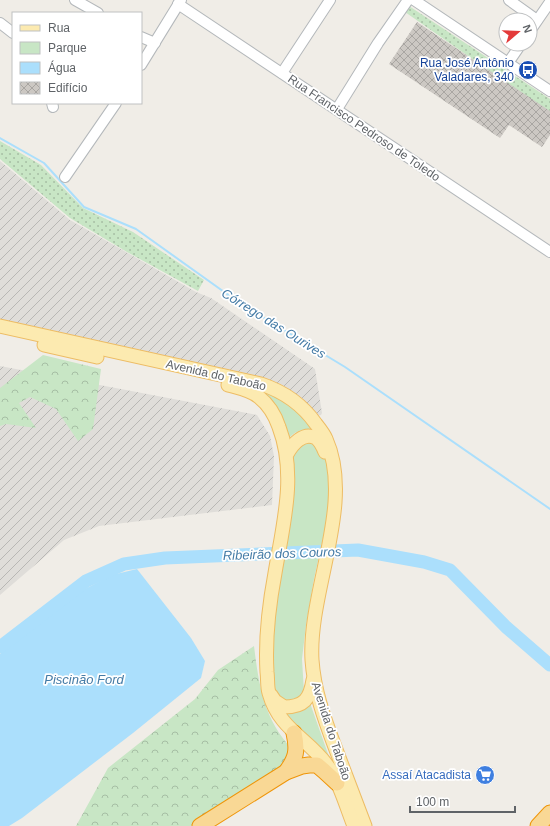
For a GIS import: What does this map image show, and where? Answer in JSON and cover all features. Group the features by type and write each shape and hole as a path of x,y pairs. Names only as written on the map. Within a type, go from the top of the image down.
{"highway":[{"path":"286,772 295,758 297,751 294,733"},
{"path":"200,826 286,772 302,766 309,764 317,766 337,784"},
{"path":"538,826 550,813"}],"main road":[{"name":"Avenida do Taboão","path":"0,326 261,384 276,389 292,398 308,413 320,441 334,467 336,498 312,638 314,677 319,702 365,826"},
{"name":"Avenida do Taboão","path":"0,335 237,387 250,392 259,398 270,409 276,418 281,433 287,454 288,470 283,533 275,573 268,626 266,660 268,692 275,710 285,725 319,756 332,773 354,826"},
{"path":"287,454 290,448 300,438 318,434"},
{"path":"268,692 275,701 284,707 299,705 309,695 314,677"}],"street":[{"path":"75,0 96,12"},
{"path":"282,73 330,0"},
{"path":"337,110 378,43 408,0"},
{"path":"414,0 550,91"},
{"path":"509,0 526,12"},
{"path":"142,64 179,2"},
{"name":"Rua Francisco Pedroso de Toledo","path":"179,2 282,73 550,252"},
{"path":"538,19 550,2"},
{"path":"0,23 12,32"},
{"path":"142,37 155,43"},
{"path":"508,63 516,52"},
{"path":"65,177 115,104"}],"shaded area":[{"path":"0,161 70,220 196,292 211,298 315,369 322,413 321,415 317,416 304,403 0,324"},
{"path":"0,366 257,415 270,436 274,456 272,505 99,526 64,540 0,595"}],"green space":[{"path":"409,6 550,99 550,113 405,12"},
{"path":"0,141 41,165 83,208 133,232 204,280 198,291 127,252 70,218 0,159"},
{"path":"43,355 101,369 93,429 78,441 56,409 30,397 19,403 36,428 6,424 0,426 0,388"},
{"path":"256,386 289,400 315,427 312,431 301,430 286,441"},
{"path":"311,440 327,458 330,506 314,579 306,625 302,659 304,692 299,701 281,701 273,687 273,622 293,487 294,451 296,447"},
{"path":"254,646 264,702 275,727 293,750 285,767 191,826 76,826 108,768 195,699 218,670"},
{"path":"310,703 333,768 286,713 299,711"}],"water":[{"name":"Piscinão Ford","path":"137,569 191,638 205,661 201,678 133,733 22,818 9,826 0,826 0,654 83,590 112,575"}],"building":[{"path":"417,22 550,111 550,135 542,147 509,125 500,138 389,64"}],"waterway":[{"name":"Córrego das Ourives","path":"0,138 44,163 84,207 136,229 241,304 345,367 550,509"},
{"name":"Ribeirão dos Couros","path":"0,647 86,581 124,564 165,558 358,550 424,562 450,570 506,627 550,665"}],"place":[{"name":"Rua José Antônio Valadares, 340","path":"528,70"},
{"name":"Assaí Atacadista","path":"485,775"}]}
